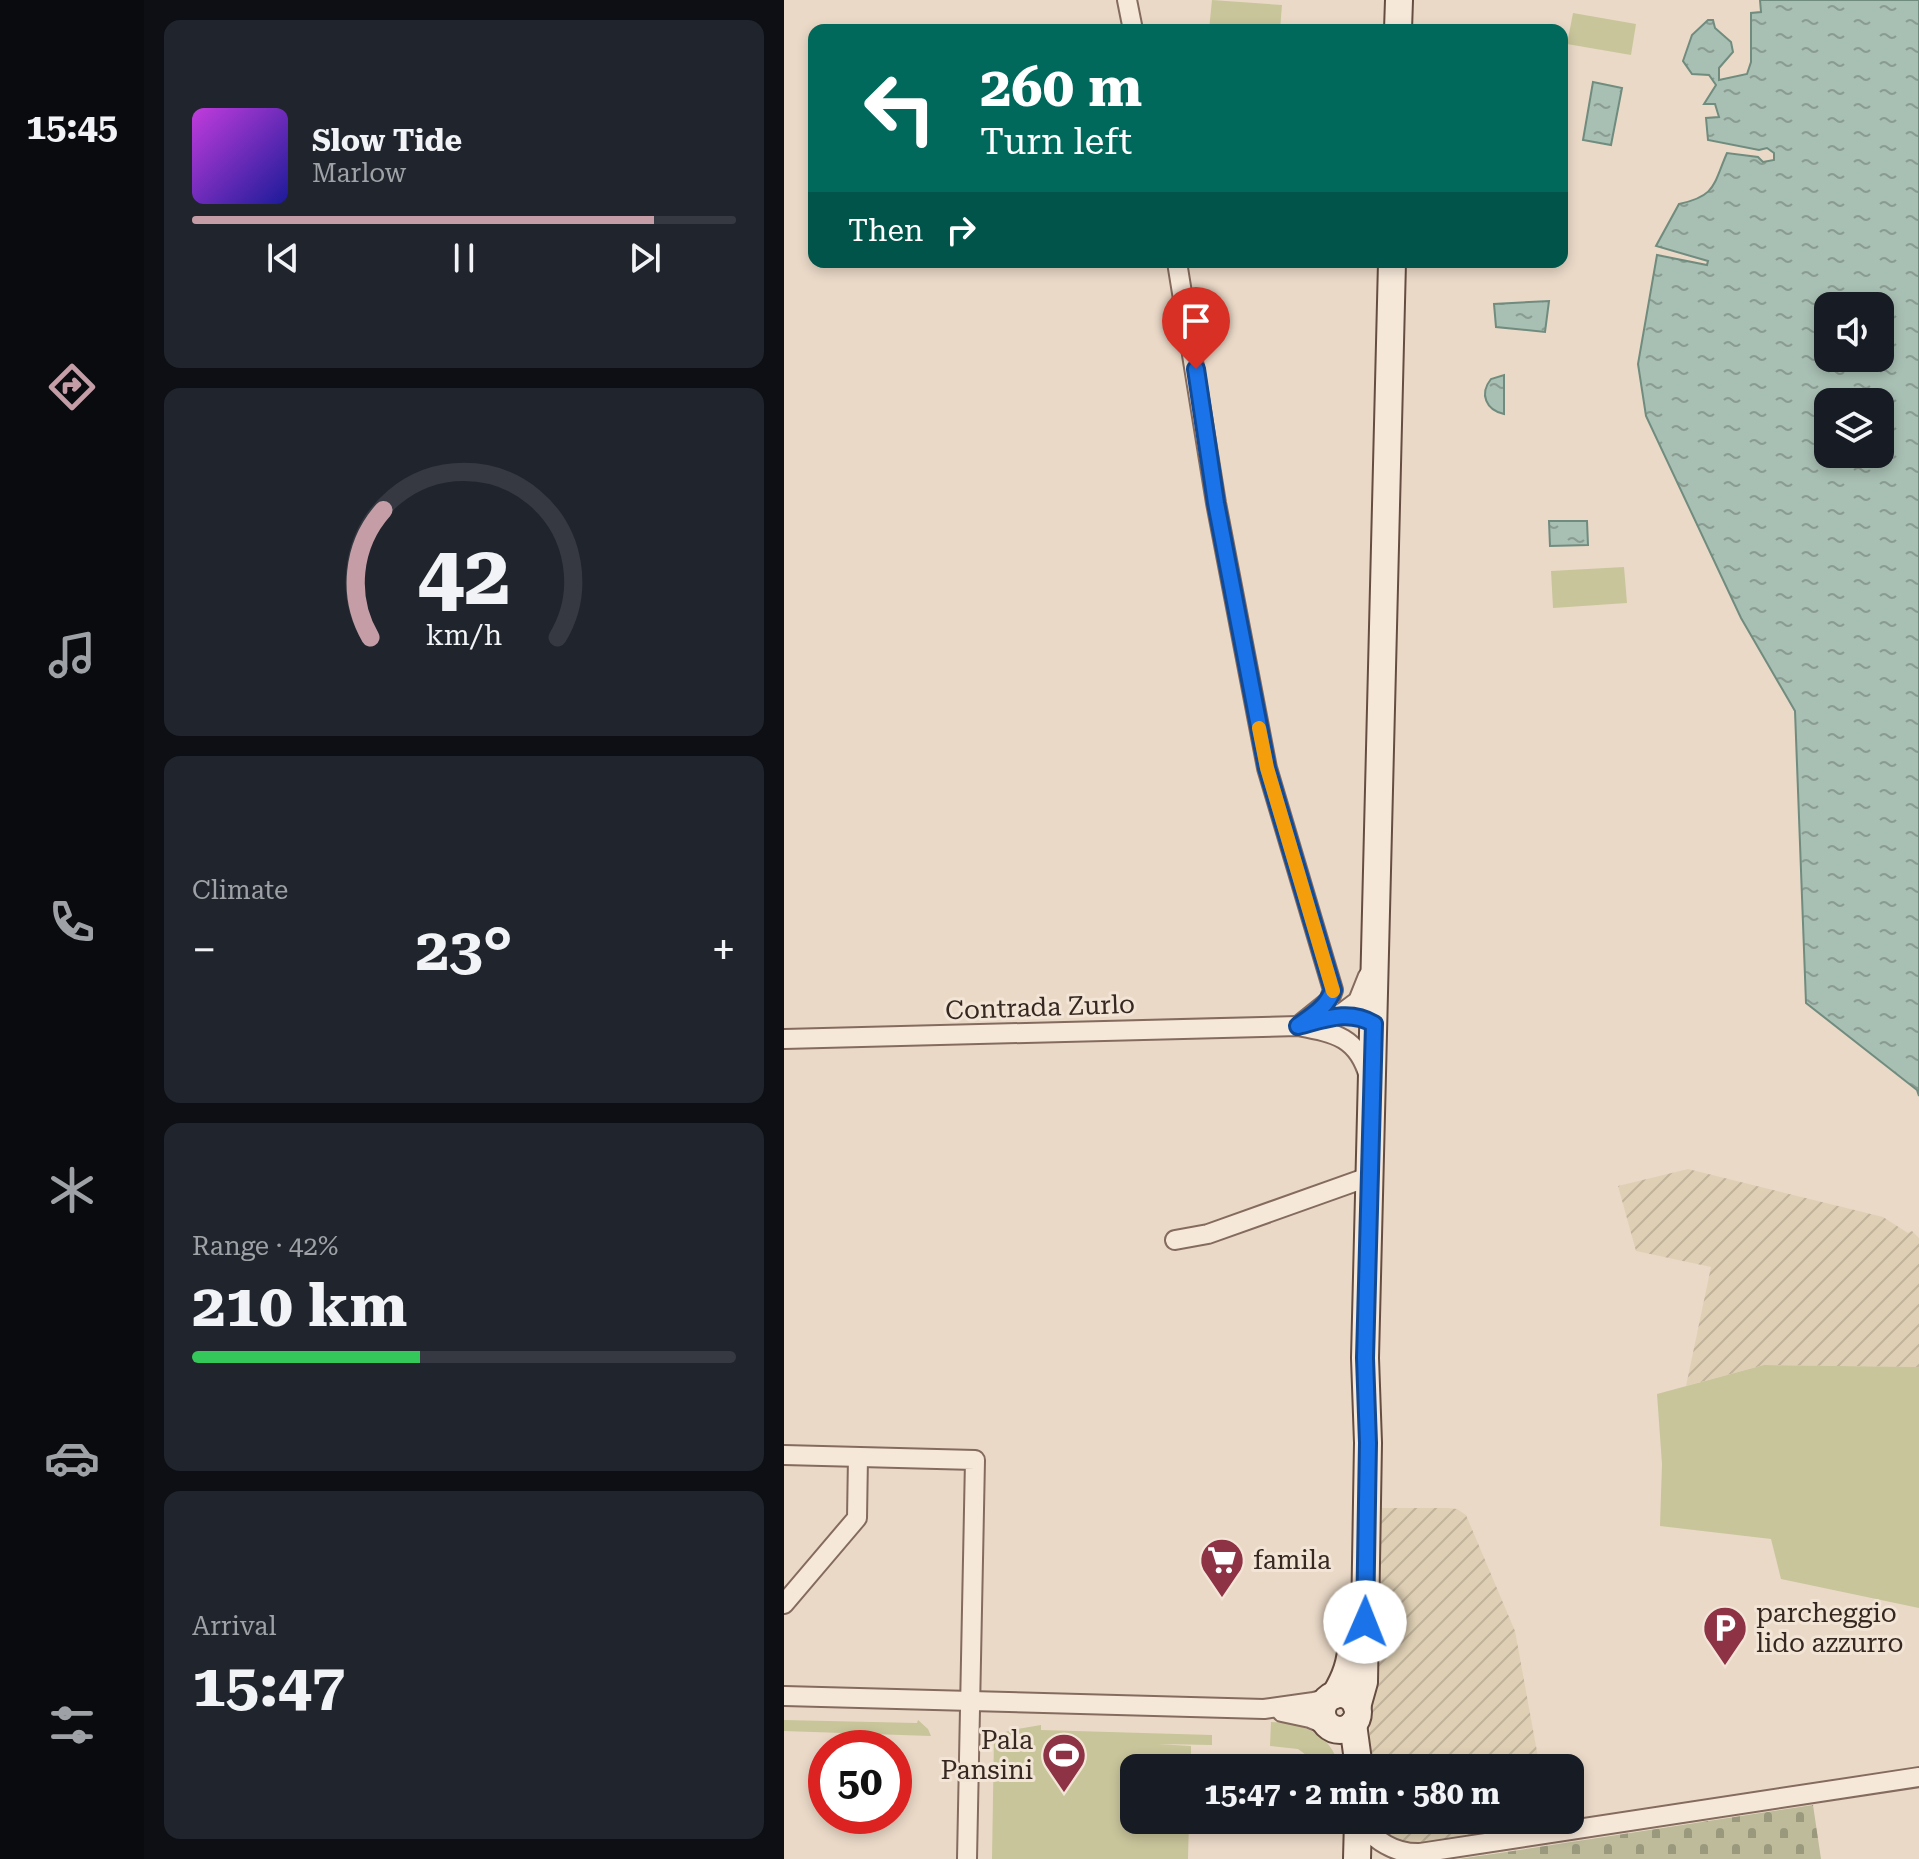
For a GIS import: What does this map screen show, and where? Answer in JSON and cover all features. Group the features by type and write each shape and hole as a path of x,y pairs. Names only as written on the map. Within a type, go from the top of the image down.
{"main road":[{"path":"1398,24 1399,0"},
{"path":"1345,1754 1339,1713 1364,1682 1365,1652 1368,1458 1365,1358 1392,268"},
{"path":"1339,1713 1354,1754"},
{"path":"1346,1859 1351,1834"},
{"path":"1355,1834 1357,1859"}],"street":[{"path":"1127,0 1132,24"},
{"path":"1178,268 1216,503 1267,768 1333,990 1329,1001 1298,1026"},
{"path":"1335,1024 1362,996 1376,942"},
{"path":"1335,1024 1359,1032 1374,1024"},
{"path":"1335,1024 1361,1056 1373,1091"},
{"name":"Contrada Zurlo","path":"784,1039 1335,1024"},
{"path":"1175,1240 1208,1234 1371,1176"},
{"path":"784,1455 975,1460 967,1859"},
{"path":"784,1604 857,1518 858,1457"},
{"path":"784,1696 1264,1709 1310,1718 1339,1713"},
{"path":"1264,1709 1314,1702 1339,1713"},
{"path":"1584,1828 1919,1777"},
{"path":"1372,1834 1389,1847 1407,1853 1420,1853 1545,1834"}],"shaded area":[{"path":"1212,0 1282,5 1280,24 1210,24"},
{"path":"1573,13 1636,24 1631,55 1568,44"},
{"path":"1624,567 1627,603 1553,608 1551,571"},
{"path":"1688,1169 1883,1217 1908,1233 1912,1231 1919,1238 1919,1367 1764,1365 1686,1386 1711,1267 1636,1251 1618,1186"},
{"path":"1764,1365 1919,1367 1919,1608 1781,1579 1771,1539 1660,1526 1662,1464 1657,1394"},
{"path":"1376,1508 1457,1509 1466,1515 1515,1631 1537,1754 1369,1754"},
{"path":"784,1720 917,1723 918,1720 931,1736 912,1735 912,1730 784,1731"},
{"path":"1271,1722 1314,1732 1323,1738 1334,1754 1305,1754 1298,1749 1270,1746"},
{"name":"Pala Pansini","path":"1041,1725 1041,1730 1212,1735 1212,1745 1158,1744 1191,1746 1191,1754 1120,1754 1120,1834 1189,1834 1188,1859 992,1859 994,1736"},
{"path":"1388,1834 1491,1834 1407,1844"}],"green space":[{"path":"1813,1805 1821,1859 1458,1859 1493,1854"}],"water":[{"path":"1760,0 1919,0 1919,1096 1917,1090 1806,1003 1795,711 1741,618 1646,416 1638,364 1657,255 1707,265 1708,261 1656,246 1679,204 1700,197 1712,188 1727,153 1758,157 1763,162 1774,160 1774,153 1767,148 1759,150 1708,140 1706,118 1719,117 1715,104 1704,104 1716,85 1709,75 1692,74 1683,61 1692,35 1708,20 1713,20 1715,28 1731,42 1733,52 1719,68 1719,80 1747,74 1751,62 1751,13 1761,12"},
{"path":"1593,82 1622,88 1611,145 1583,140"},
{"path":"1549,301 1545,332 1496,327 1494,304"},
{"path":"1504,375 1504,414 1489,405 1485,390 1491,379"},
{"path":"1549,521 1587,521 1588,545 1550,546"}],"slow traffic":[{"path":"1259,728 1267,768 1333,991"}],"place":[{"name":"famila","path":"1222,1599"},
{"name":"parcheggio lido azzurro","path":"1725,1667"},
{"name":"Pala Pansini","path":"1064,1794"}],"route":[{"path":"1196,369 1216,503 1267,768 1333,990 1329,1001 1298,1026 1338,1016 1357,1016 1374,1024 1365,1358 1368,1443 1365,1622"}]}
